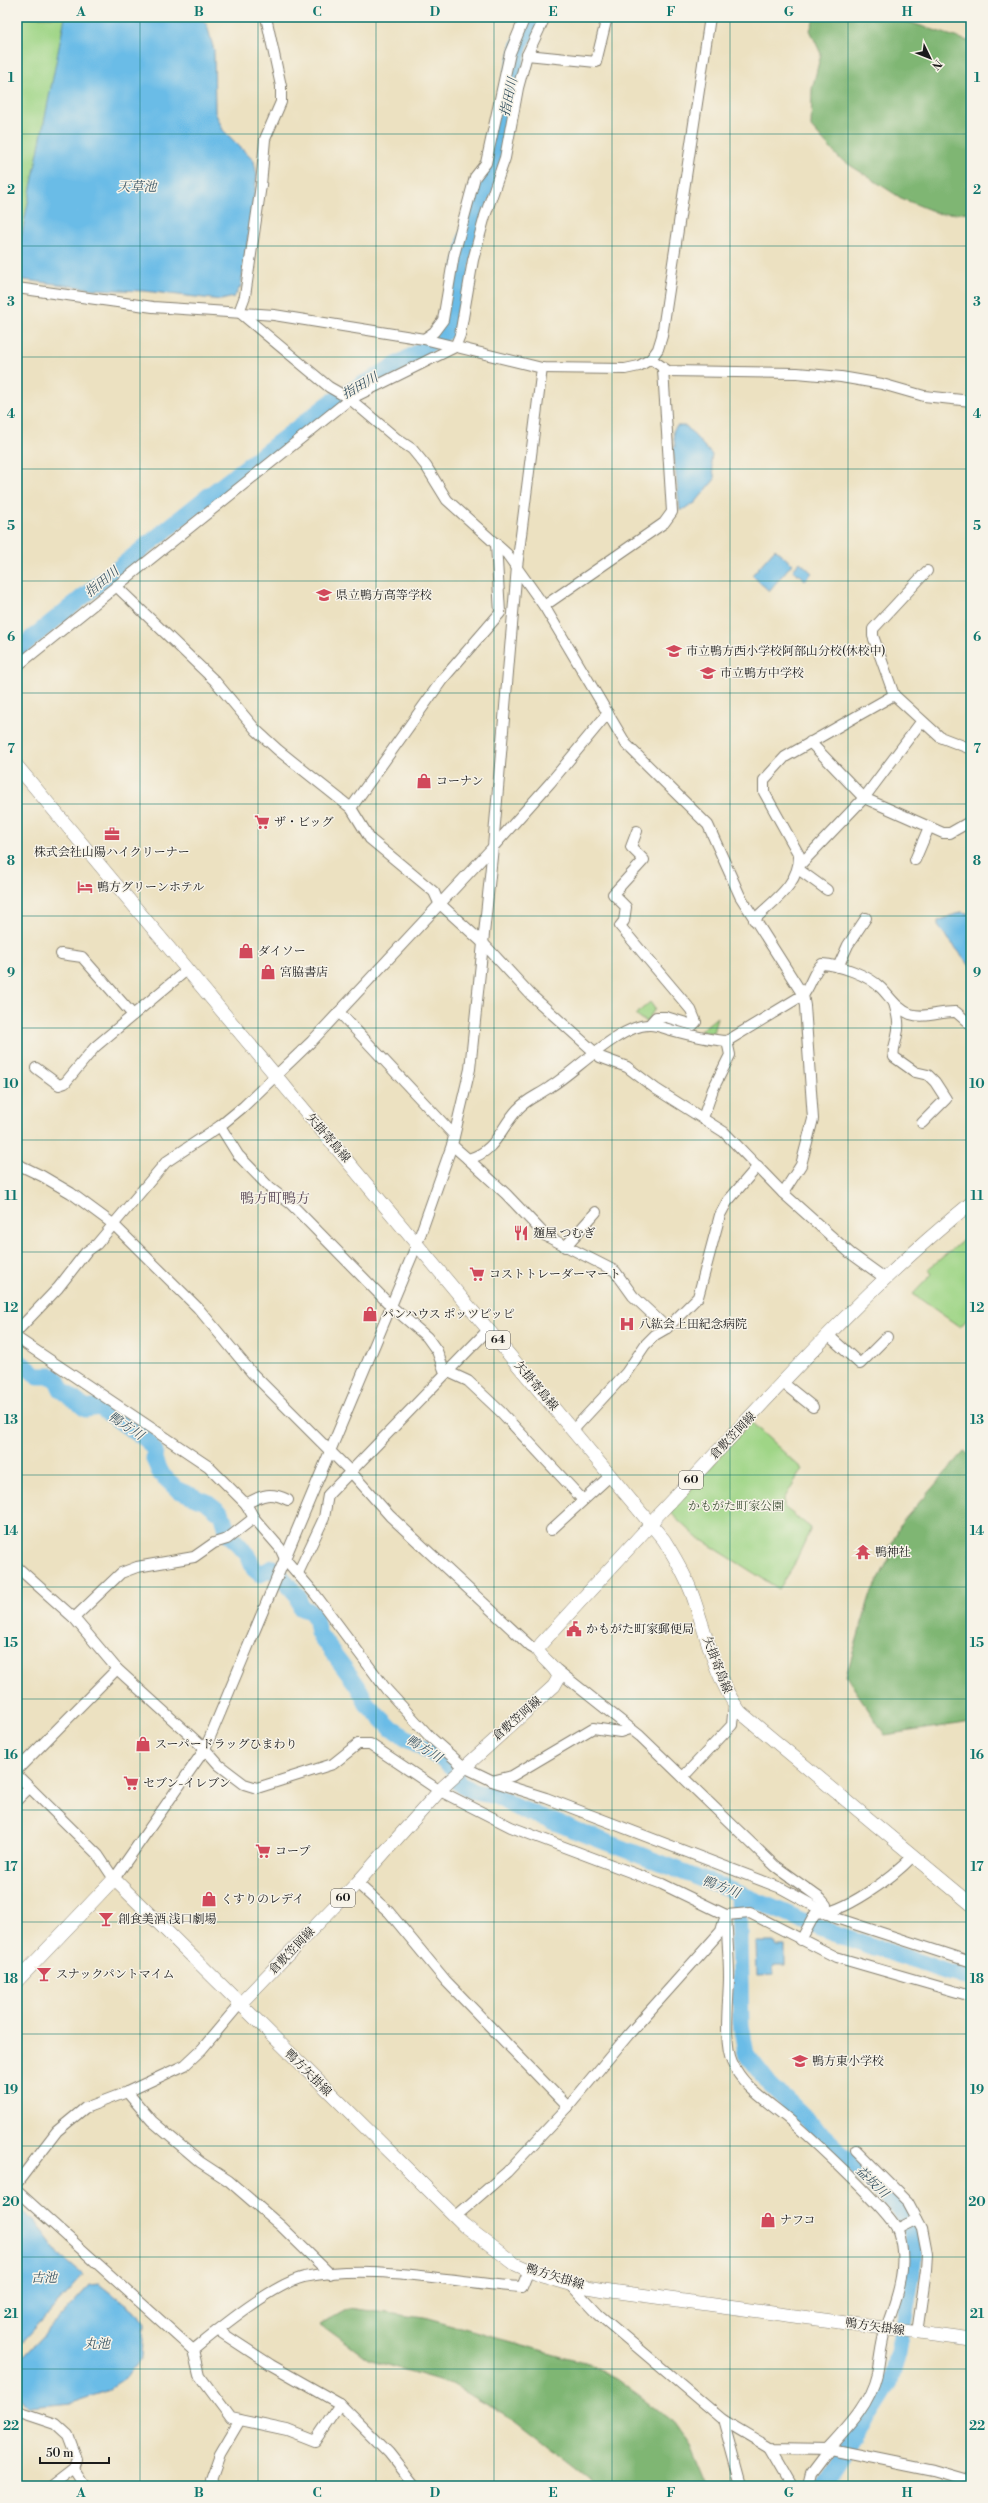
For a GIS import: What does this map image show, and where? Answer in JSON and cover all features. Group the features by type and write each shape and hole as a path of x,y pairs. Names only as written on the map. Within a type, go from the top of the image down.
{"main road":[{"name":"矢掛寄島線","path":"17,766 664,1540 681,1570 723,1683 734,1703 755,1725 971,1904"},
{"name":"倉敷笠岡線","path":"538,1651 541,1644 656,1517 828,1335 945,1223 971,1203"},
{"path":"538,1651 557,1670"},
{"name":"倉敷笠岡線","path":"240,2005 357,1883 442,1789 464,1767 554,1686 559,1677 557,1670"},
{"path":"17,1981 114,1879 240,2005"},
{"name":"鴨方矢掛線","path":"240,2005 455,2217 491,2248 515,2264 570,2284 971,2340"}],"street":[{"path":"239,312 246,296 261,185 264,138 281,102 281,86 266,17"},
{"path":"424,339 434,332 443,320 454,256 475,177 486,163 510,54 525,17"},
{"path":"17,666 350,399 454,347 460,335 473,260 485,216 506,158 518,88 527,55 544,17"},
{"path":"527,55 596,62 607,17"},
{"path":"17,288 153,307 274,315 424,339 542,368 625,369 639,366 651,359 658,349 662,336 710,17"},
{"path":"239,312 329,387 350,399 397,440 412,449 426,466 447,500 496,543 517,567 544,606 608,713 617,725 626,744 708,825 732,879 754,920 803,995 806,1012 813,1119 801,1165 783,1193"},
{"path":"651,359 668,371 798,373 840,377 882,384 924,396 971,401"},
{"path":"17,1775 98,1855 114,1879 205,1749 417,1244 452,1145 470,1069 493,847 517,567 542,368"},
{"path":"544,606 664,523 672,512 662,368"},
{"path":"351,808 442,680 500,613 496,543"},
{"path":"927,571 873,629 873,636 894,695 921,722 940,737 971,749"},
{"path":"116,586 215,681 256,730 278,750 351,808 370,839 434,892 439,903 483,942 532,995 600,1057 627,1067 656,1089 724,1132 783,1193 850,1253 886,1279"},
{"path":"799,868 799,855 764,792 764,780 785,757 894,695"},
{"path":"17,1331 166,1162 220,1126 277,1077 340,1012 439,903 493,847 550,783 608,713"},
{"path":"754,920 791,883 799,868 864,798 921,722"},
{"path":"810,742 864,798 929,827 950,833 971,821"},
{"path":"915,860 929,827"},
{"path":"468,1159 484,1153 496,1142 517,1110 528,1100 551,1087 595,1051 617,1038 649,1025 656,1017 666,1017 693,1026 696,1022 691,1010 620,926 624,922 626,907 613,894 644,860 631,847 637,831"},
{"path":"799,868 827,890"},
{"path":"838,967 848,945 866,918"},
{"path":"61,954 82,957 133,1014"},
{"path":"649,1025 713,1040 727,1041 803,995 809,988 818,968 822,964 838,967 871,980 880,986 894,1003 910,1014 921,1015 956,1012 971,1025"},
{"path":"36,1068 59,1085 65,1082 95,1047 188,969"},
{"path":"894,1003 898,1019 898,1036 892,1052 894,1058 915,1072 928,1075 936,1082 946,1099 922,1123"},
{"path":"340,1012 454,1135"},
{"path":"703,1118 713,1089 730,1055 727,1041"},
{"path":"220,1126 238,1155 308,1221 392,1306 428,1337 447,1373 468,1381 501,1412 583,1500"},
{"path":"452,1145 506,1194 546,1236 565,1247 615,1271 633,1296 667,1328"},
{"path":"17,1164 59,1186 112,1224 198,1308 252,1373 350,1472 423,1549 531,1647 538,1651"},
{"path":"573,1430 626,1373 645,1344 655,1335 667,1328 698,1297 720,1215 727,1202 758,1166"},
{"path":"565,1247 596,1212"},
{"path":"298,1573 324,1518 328,1495 488,1330"},
{"path":"828,1335 860,1364 887,1337"},
{"path":"17,1338 208,1466 246,1504 254,1518 280,1548 285,1559 298,1573 386,1689 430,1737 464,1767 491,1781 546,1798 781,1888 820,1914 971,1962"},
{"path":"783,1383 813,1407"},
{"path":"550,1530 611,1475"},
{"path":"246,1504 257,1498 275,1494 288,1500"},
{"path":"74,1618 120,1573 137,1567 194,1557 214,1544 227,1539 254,1518"},
{"path":"17,1567 74,1618 117,1669 205,1749 219,1765 244,1784 257,1788 333,1764 358,1744 370,1744 442,1789 511,1827 662,1884 727,1915 750,1913 803,1937 836,1957 971,1996"},
{"path":"17,1770 117,1669"},
{"path":"557,1670 629,1729 683,1777 751,1845 796,1883 821,1899 826,1905 803,1937"},
{"path":"683,1777 732,1725 734,1703"},
{"path":"491,1781 512,1776 593,1728 620,1732 629,1729"},
{"path":"17,1800 29,1788"},
{"path":"820,1914 839,1908 881,1882 913,1856"},
{"path":"357,1883 389,1912 446,1981 568,2108"},
{"path":"455,2217 507,2172 568,2108 628,2034 721,1931 727,1915"},
{"path":"727,1915 729,1976 728,2034 732,2061 752,2090 820,2148 897,2228 902,2249 902,2284 896,2306 887,2329 877,2375 866,2403 853,2422 811,2474 808,2486"},
{"path":"17,2183 57,2131 85,2108 127,2092 185,2064 202,2049 240,2005"},
{"path":"127,2092 152,2121 200,2162 230,2181 281,2226 330,2274"},
{"path":"856,2150 908,2202 922,2228 927,2254 913,2333"},
{"path":"17,2191 193,2350 199,2375 231,2418 287,2430 315,2441 340,2404"},
{"path":"897,2228 917,2219"},
{"path":"193,2350 261,2298 303,2278 330,2274 378,2272 483,2285 522,2287 529,2270"},
{"path":"570,2284 598,2314 723,2420 770,2448 792,2486"},
{"path":"219,2331 271,2365 340,2404 390,2453 415,2486"},
{"path":"17,2411 25,2415 40,2417 63,2428 74,2449 77,2459 74,2468 52,2486"},
{"path":"214,2486 211,2479 220,2454 240,2420"},
{"path":"723,2420 741,2486"},
{"path":"770,2448 831,2449 933,2470 971,2481"},
{"path":"74,2468 85,2486"}],"green space":[{"path":"17,17 66,17 17,270"},
{"path":"815,17 893,17 971,42 971,212 940,214 901,198 839,158 811,127 812,89 821,54 810,30"},
{"path":"650,1002 655,1009 646,1022 635,1015"},
{"path":"717,1017 713,1033 700,1031"},
{"path":"971,1234 971,1315 960,1327 913,1294 932,1274 928,1269"},
{"name":"かもがた町家公園","path":"751,1422 802,1469 784,1499 784,1507 811,1528 792,1569 779,1589 697,1537 670,1512"},
{"path":"964,1452 971,1455 971,1722 885,1735 846,1676 870,1596 891,1555 890,1547 902,1522"},
{"path":"349,2308 424,2318 584,2362 616,2378 674,2422 690,2445 707,2486 598,2486 514,2421 452,2384 368,2359 320,2324"}],"water":[{"name":"天草池","path":"65,17 200,17 207,25 214,50 215,112 223,130 254,161 257,176 241,286 234,297 221,300 145,291 94,289 17,279 17,258"},
{"path":"677,426 686,426 712,455 711,461 715,479 695,503 680,511 673,449 675,447 673,431"},
{"path":"775,549 792,564 769,591 752,575"},
{"path":"800,562 812,573 805,580 793,570"},
{"path":"961,912 971,914 971,967 938,926 938,921"},
{"path":"756,1942 774,1942 776,1946 785,1946 785,1966 773,1966 774,1975 757,1976"},
{"name":"古池","path":"17,2207 35,2221 62,2257 83,2275 17,2348"},
{"name":"丸池","path":"99,2284 138,2315 144,2324 142,2358 125,2379 107,2391 71,2403 29,2407 17,2394 17,2363 90,2285"}],"waterway":[{"name":"指田川","path":"17,650 202,501 330,403 414,355 452,327 466,239 496,159 508,90 520,44 535,17"},
{"name":"鴨方川","path":"17,1360 38,1376 52,1376 57,1380 61,1389 86,1409 99,1407 147,1440 155,1451 154,1459 160,1473 178,1490 207,1502 222,1514 228,1533 248,1555 254,1569 260,1574 273,1568 298,1596 301,1608 310,1611 315,1617 318,1633 357,1685 367,1704 392,1729 445,1761 455,1770 456,1781 474,1792 497,1796 513,1806 738,1893 825,1930 950,1973 971,1977"},
{"name":"益坂川","path":"738,1893 741,2025 746,2054 770,2085 896,2205 905,2218 915,2243 914,2263 898,2352 890,2382 824,2486"}],"place":[{"name":"県立鴨方高等学校","path":"324,595"},
{"name":"市立鴨方西小学校阿部山分校(休校中)","path":"674,651"},
{"name":"市立鴨方中学校","path":"708,673"},
{"name":"コーナン","path":"424,781"},
{"name":"ザ・ビッグ","path":"262,822"},
{"name":"株式会社山陽ハイクリーナー","path":"112,834"},
{"name":"鴨方グリーンホテル","path":"85,887"},
{"name":"ダイソー","path":"246,951"},
{"name":"宮脇書店","path":"268,972"},
{"name":"麺屋 つむぎ","path":"521,1233"},
{"name":"コストトレーダーマート","path":"477,1274"},
{"name":"パンハウス ポッツピッピ","path":"370,1314"},
{"name":"八紘会上田紀念病院","path":"627,1324"},
{"name":"鴨神社","path":"863,1552"},
{"name":"かもがた町家郵便局","path":"574,1629"},
{"name":"スーパードラッグひまわり","path":"143,1744"},
{"name":"セブン-イレブン","path":"131,1783"},
{"name":"コープ","path":"263,1851"},
{"name":"くすりのレデイ","path":"209,1899"},
{"name":"創食美酒 浅口劇場","path":"106,1919"},
{"name":"スナックパントマイム","path":"44,1974"},
{"name":"鴨方東小学校","path":"800,2061"},
{"name":"ナフコ","path":"768,2220"}],"district":[{"name":"鴨方町鴨方","path":"275,1199"}]}
